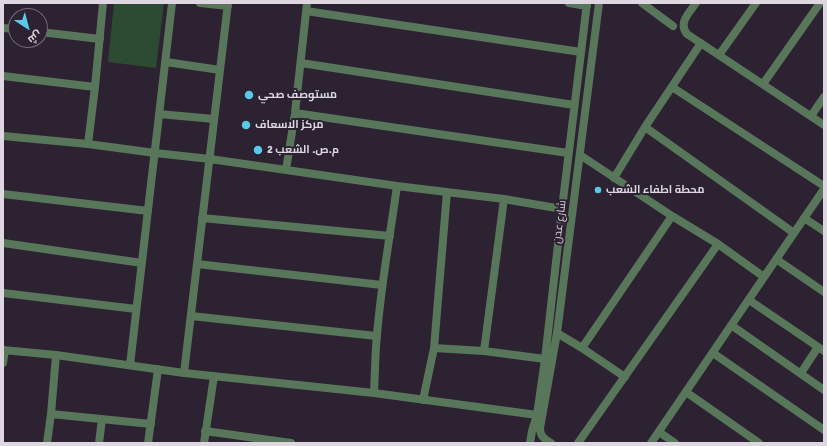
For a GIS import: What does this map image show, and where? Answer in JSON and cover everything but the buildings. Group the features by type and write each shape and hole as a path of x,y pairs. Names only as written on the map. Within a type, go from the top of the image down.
{"street":[{"path":"88,144 104,3"},
{"path":"130,365 172,3"},
{"path":"184,373 228,4 200,3"},
{"path":"569,3 587,4"},
{"name":"شارع عدن","path":"548,442 541,435 540,428 557,333 599,3"},
{"path":"642,3 673,26"},
{"path":"696,3 683,23 687,34 824,125"},
{"path":"718,55 756,3"},
{"path":"763,84 820,3"},
{"name":"شارع عدن","path":"530,443 537,415 545,359 563,195 587,4"},
{"path":"286,170 295,114 307,7 581,52"},
{"path":"48,33 100,39"},
{"path":"614,178 645,127 701,43"},
{"path":"166,62 220,70"},
{"path":"301,63 574,105"},
{"path":"3,76 95,87"},
{"path":"651,443 824,188 672,87"},
{"path":"811,116 824,96"},
{"path":"159,114 214,119"},
{"path":"295,114 568,153"},
{"path":"645,127 794,233"},
{"path":"3,136 88,144 210,159 562,208"},
{"path":"580,155 672,216 718,244 764,277"},
{"path":"374,393 376,336 397,186"},
{"path":"563,195 575,191"},
{"path":"423,400 434,348 447,192"},
{"path":"3,194 148,211"},
{"path":"484,351 504,199"},
{"path":"582,348 672,216"},
{"path":"202,218 390,236"},
{"path":"804,218 824,231"},
{"path":"3,243 142,262"},
{"path":"578,443 718,244"},
{"path":"776,259 824,292"},
{"path":"197,264 382,285"},
{"path":"3,293 136,309"},
{"path":"749,300 821,349 800,373"},
{"path":"191,316 376,336"},
{"path":"731,325 824,390"},
{"path":"557,333 625,377"},
{"path":"434,348 484,351 545,359"},
{"path":"3,363 4,350 56,355 184,373 374,393 537,415"},
{"path":"712,353 824,430"},
{"path":"47,443 56,355"},
{"path":"148,443 158,369"},
{"path":"204,443 214,376"},
{"path":"686,392 759,443"},
{"path":"51,414 151,424"},
{"path":"99,443 102,419"},
{"path":"205,431 291,443"},
{"path":"659,432 675,443"}],"green space":[{"path":"114,3 164,3 156,68 108,62"}],"place":[{"name":"مستوصف صحي","path":"249,95"},
{"name":"مركز الاسعاف","path":"246,125"},
{"name":"م.ص. الشعب 2","path":"258,150"},
{"name":"محطة اطفاء الشعب","path":"598,190"}]}
